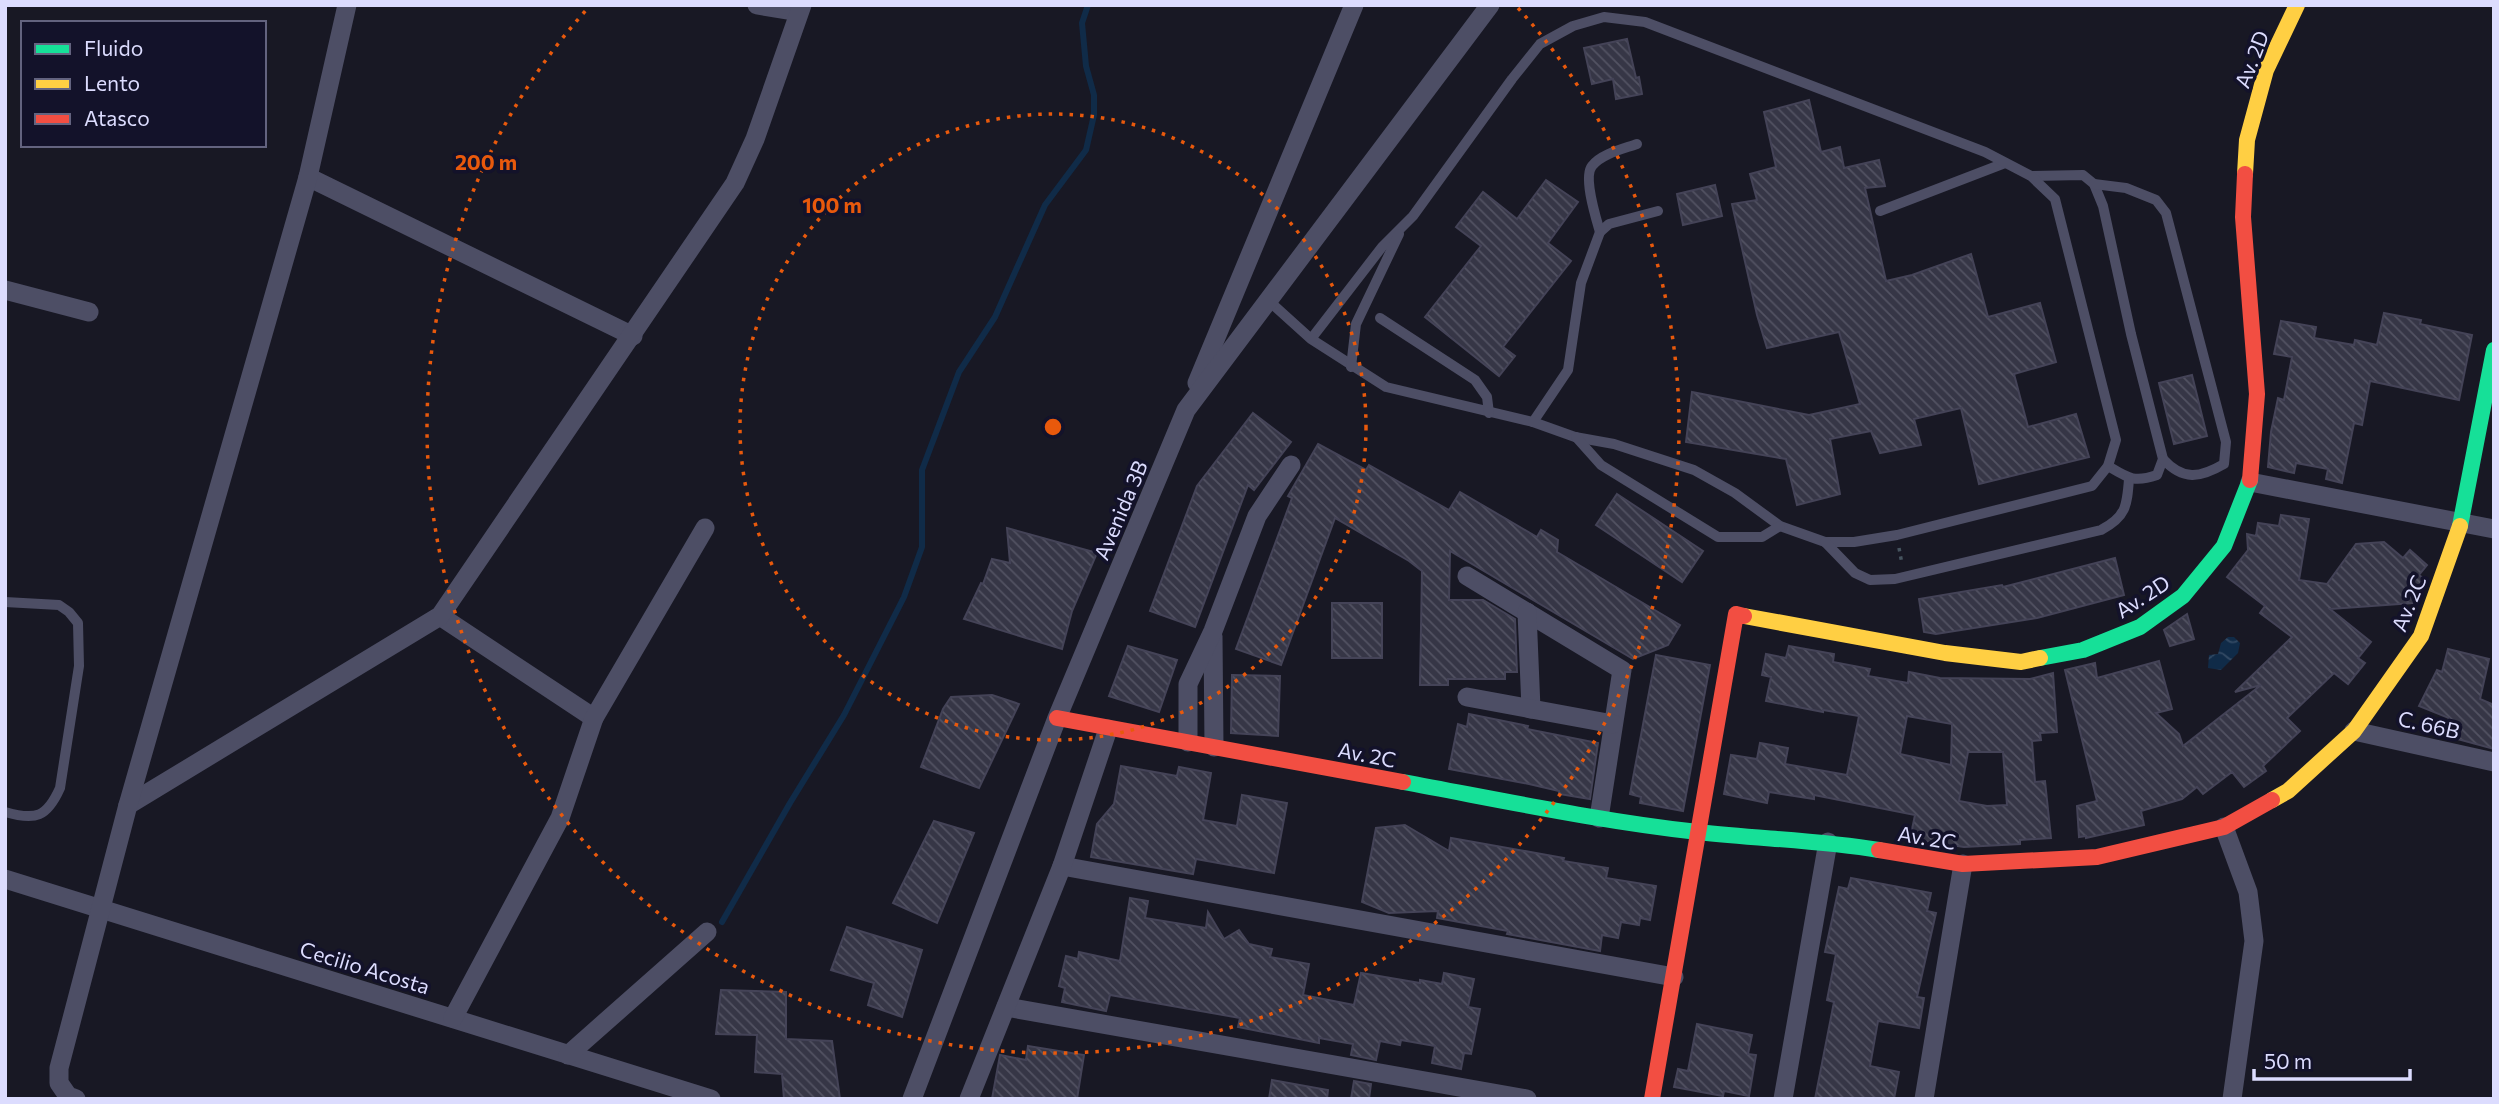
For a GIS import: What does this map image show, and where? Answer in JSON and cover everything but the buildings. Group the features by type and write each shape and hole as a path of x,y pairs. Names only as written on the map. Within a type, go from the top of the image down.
{"street":[{"path":"76,1099 68,1096 59,1083 59,1068 128,804 308,177 347,5"},
{"path":"128,804 440,616 735,183 755,139 800,9 757,5"},
{"path":"1186,410 1354,5"},
{"name":"Avenida 3B","path":"912,1099 1057,718 1186,410 1490,5"},
{"name":"Av. 2D","path":"1698,832 1736,614 1945,653 2021,662 2083,650 2140,627 2183,596 2224,546 2250,482 2257,394 2243,217 2247,140 2266,70 2297,5"},
{"path":"308,177 633,336"},
{"path":"5,290 89,312"},
{"name":"Av. 2C","path":"1057,718 1599,818 1698,832 1828,842 1963,864 2097,857 2224,827 2288,791 2354,731 2421,636 2461,523 2494,350"},
{"path":"1188,743 1188,684 1213,631 1257,516 1291,465"},
{"path":"2250,482 2494,529"},
{"path":"453,1018 559,818 594,718 705,528"},
{"path":"1466,576 1622,670 1599,818"},
{"path":"1527,612 1531,709"},
{"path":"440,616 594,718"},
{"path":"1213,631 1214,747"},
{"path":"1466,697 1613,724"},
{"path":"969,1099 1062,866 1108,729"},
{"name":"C. 66B","path":"2354,731 2494,762"},
{"path":"2224,827 2248,892 2254,941 2232,1099"},
{"path":"1652,1099 1698,832"},
{"path":"1783,1099 1828,842"},
{"path":"1924,1099 1963,864"},
{"path":"1062,866 1674,977"},
{"name":"Cecilio Acosta","path":"5,879 711,1099"},
{"path":"568,1055 707,932"},
{"path":"1006,1007 1527,1099"}],"lane":[{"path":"1269,301 1311,339 1386,387 1533,422 1575,437 1614,444 1694,470 1735,493 1780,526 1825,542 1854,542 1897,535 2092,486 2108,466 2116,440 2055,199 2031,176 1985,152 1645,22 1604,17 1573,26 1540,44 1413,216 1361,272 1311,339"},
{"path":"1600,232 1590,190 1589,173 1592,165 1636,144"},
{"path":"1880,211 2005,163"},
{"path":"2031,176 2083,175 2094,184 2103,205 2131,334 2163,459 2173,470 2186,475 2206,474 2224,464 2226,442 2166,213 2156,200 2126,187 2094,184"},
{"path":"1533,422 1568,370 1581,283 1600,232 1609,223 1658,211"},
{"path":"1351,367 1352,340 1356,324 1402,227"},
{"path":"1380,318 1475,380 1487,397 1489,413"},
{"path":"1575,437 1601,465 1718,537 1762,537 1780,526"},
{"path":"2108,466 2129,479 2143,480 2157,475 2163,459"},
{"path":"1825,542 1856,573 1870,580 1905,576 2101,530 2118,522 2127,501 2129,479"},
{"path":"5,602 59,605 69,612 78,623 79,666 60,788 51,806 38,816 21,817 5,812"}],"path":[{"path":"1897,535 1905,576"}],"water":[{"path":"2228,637 2234,637 2240,643 2238,653 2221,670 2208,668 2209,655 2218,654 2221,643"}],"waterway":[{"path":"722,922 844,715 904,597 922,547 922,470 959,372 995,317 1045,205 1086,150 1094,115 1094,95 1086,66 1082,23 1088,5"}],"traffic: fast":[{"path":"2460,526 2494,350"},
{"path":"2040,658 2083,650 2140,627 2183,596 2224,546 2250,480"},
{"path":"1403,782 1624,822 1879,850"}],"traffic: slow":[{"path":"2245,174 2247,140 2266,70 2297,5"},
{"path":"2272,800 2288,791 2354,731 2421,636 2460,526"},
{"path":"1744,616 1945,653 2021,662 2040,658"}],"traffic: jam":[{"path":"2245,174 2243,217 2257,394 2250,480"},
{"path":"1652,1099 1736,614 1744,616"},
{"path":"1057,718 1403,782"},
{"path":"1879,850 1963,864 2097,857 2224,827 2272,800"}]}
